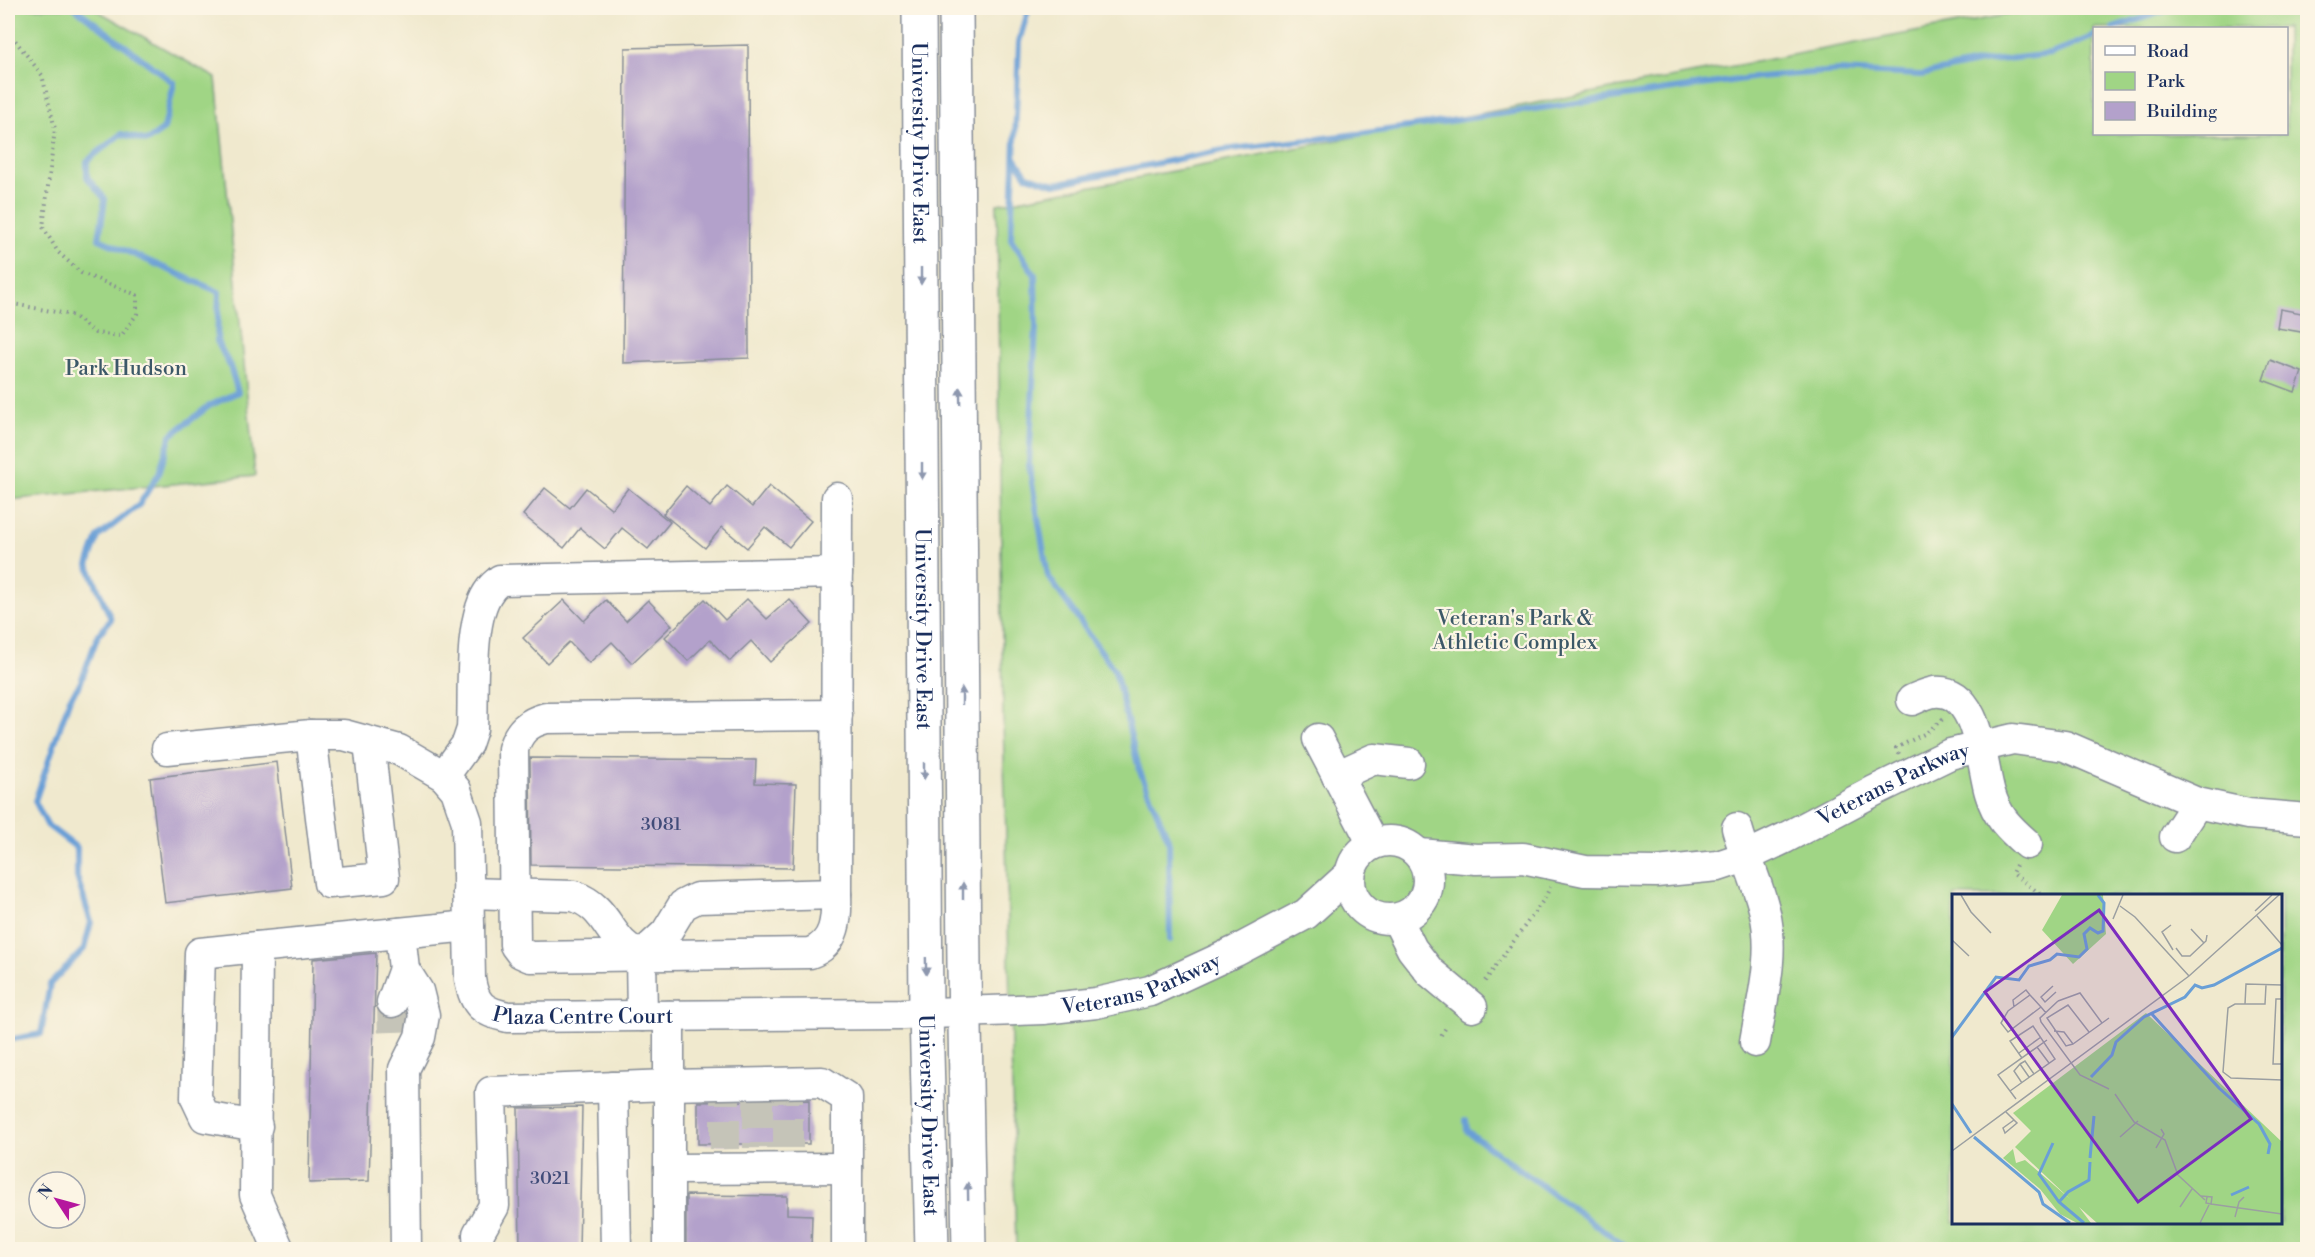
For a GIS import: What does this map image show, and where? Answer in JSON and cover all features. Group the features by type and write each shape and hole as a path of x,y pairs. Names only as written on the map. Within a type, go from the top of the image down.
{"main road":[{"name":"University Drive East","path":"919,8 926,1013 932,1250"},
{"name":"University Drive East","path":"956,8 964,1012 969,1250"}],"street":[{"path":"837,498 837,715 836,894 837,917 828,941 821,950 810,953 641,956 530,957 521,953 515,945 513,749 522,729 533,721 546,718 837,715"},
{"path":"167,749 311,735 344,735 399,750 444,776 467,744 472,729 476,627 482,605 490,589 500,580 837,573"},
{"path":"1912,700 1934,692 1952,695 1966,707 1981,746 1990,793 2004,824 2027,844"},
{"path":"311,735 329,883 384,878 369,742"},
{"path":"1318,739 1373,844"},
{"name":"Veterans Parkway","path":"1420,854 1476,859 1523,858 1585,871 1656,872 1718,866 1745,857 1950,754 2013,739 2065,746 2197,803 2248,814 2307,819"},
{"path":"1337,776 1374,759 1409,763"},
{"name":"Plaza Centre Court","path":"444,776 456,790 467,822 472,994 481,1006 493,1014 508,1017 926,1013"},
{"path":"2175,837 2197,803"},
{"path":"1737,828 1765,913 1768,960 1755,1042"},
{"path":"1385,841 1410,846 1420,854 1427,866 1429,880 1427,893 1420,905 1410,914 1397,919 1385,920 1363,909 1353,894 1350,874 1354,862 1362,852 1373,844 1385,841"},
{"path":"1427,893 1476,859"},
{"name":"Veterans Parkway","path":"926,1013 1043,1009 1096,1003 1150,991 1236,951 1306,914 1350,874"},
{"path":"468,893 574,896 589,902 598,909 616,938 629,950 641,956"},
{"path":"641,956 666,933 683,905 697,898 836,894"},
{"name":"Veterans Parkway","path":"1306,914 1363,909"},
{"path":"1397,919 1412,949 1430,972 1472,1007"},
{"path":"257,1126 205,1117 196,1098 200,953 469,926"},
{"path":"400,933 404,969 418,991 424,1015 420,1037 404,1070"},
{"path":"257,947 255,1195 279,1250"},
{"path":"641,956 668,1085 669,1250"},
{"path":"392,1002 404,969"},
{"path":"393,1040 404,1070 406,1250"},
{"path":"478,1250 478,1234 494,1206 491,1092 668,1085 726,1091 788,1090 822,1082 847,1098 847,1250"},
{"path":"613,1087 616,1250"},
{"path":"669,1169 725,1159 773,1158 847,1168"}],"path":[{"path":"8,31 42,75 55,129 43,226 58,252 81,273 137,295 137,314 121,336 95,333 72,315 8,303"},
{"path":"1896,748 1926,733 1941,718 1948,717"},
{"path":"1485,981 1545,898 1553,880"},
{"path":"1441,1035 1447,1026"}],"green space":[{"name":"Park Hudson","path":"8,8 93,8 216,78 255,476 8,500"},
{"name":"Veteran's Park & Athletic Complex","path":"2043,8 2307,8 2307,1249 1016,1249 1003,717 997,204"}],"building":[{"path":"748,45 749,358 623,363 625,48"},
{"path":"2280,309 2307,314 2307,333 2277,328"},
{"path":"2270,360 2302,372 2295,392 2263,380"},
{"path":"686,486 710,507 727,486 752,507 769,486 811,521 789,547 765,527 747,548 722,527 705,548 663,514"},
{"path":"545,488 570,508 586,488 612,509 628,488 670,522 648,549 622,528 605,549 580,528 564,548 523,515"},
{"path":"705,599 725,620 747,599 767,619 789,599 812,624 770,662 751,641 730,661 710,640 688,661 665,637"},
{"path":"564,600 584,621 606,600 626,621 648,600 672,625 632,663 612,642 589,663 569,642 547,663 523,638"},
{"path":"530,758 756,760 755,783 796,784 793,868 531,865"},
{"path":"277,762 292,888 165,903 150,778"},
{"path":"376,953 369,1181 309,1183 313,959"},
{"path":"809,1100 809,1144 698,1144 698,1102"},
{"path":"582,1107 579,1250 520,1250 518,1108"},
{"path":"686,1195 787,1196 787,1214 812,1215 811,1249 686,1248"}],"waterway":[{"path":"8,1040 41,1034 50,984 84,949 91,922 77,877 77,848 47,825 35,801 70,698 80,684 98,635 111,619 88,565 98,537 139,505 159,473 171,435 209,406 238,392 230,366 217,341 219,292 99,239 105,199 87,177 87,161 121,134 147,141 164,129 174,83 75,8"},
{"path":"1029,8 1019,42 1011,239 1035,275 1036,327 1029,465 1048,576 1115,671 1139,769 1169,841 1170,940"},
{"path":"2116,27 2174,8"},
{"path":"1015,158 1027,176 1055,184 1223,150 1366,133 1758,77 1839,71 1921,75 1981,62 2051,54 2093,36"},
{"path":"1466,1120 1467,1131 1630,1250"}],"tunnel":[{"path":"392,1002 393,1039"},
{"path":"788,1097 788,1148"},
{"path":"725,1098 725,1149"},
{"path":"758,1098 758,1148"}]}
